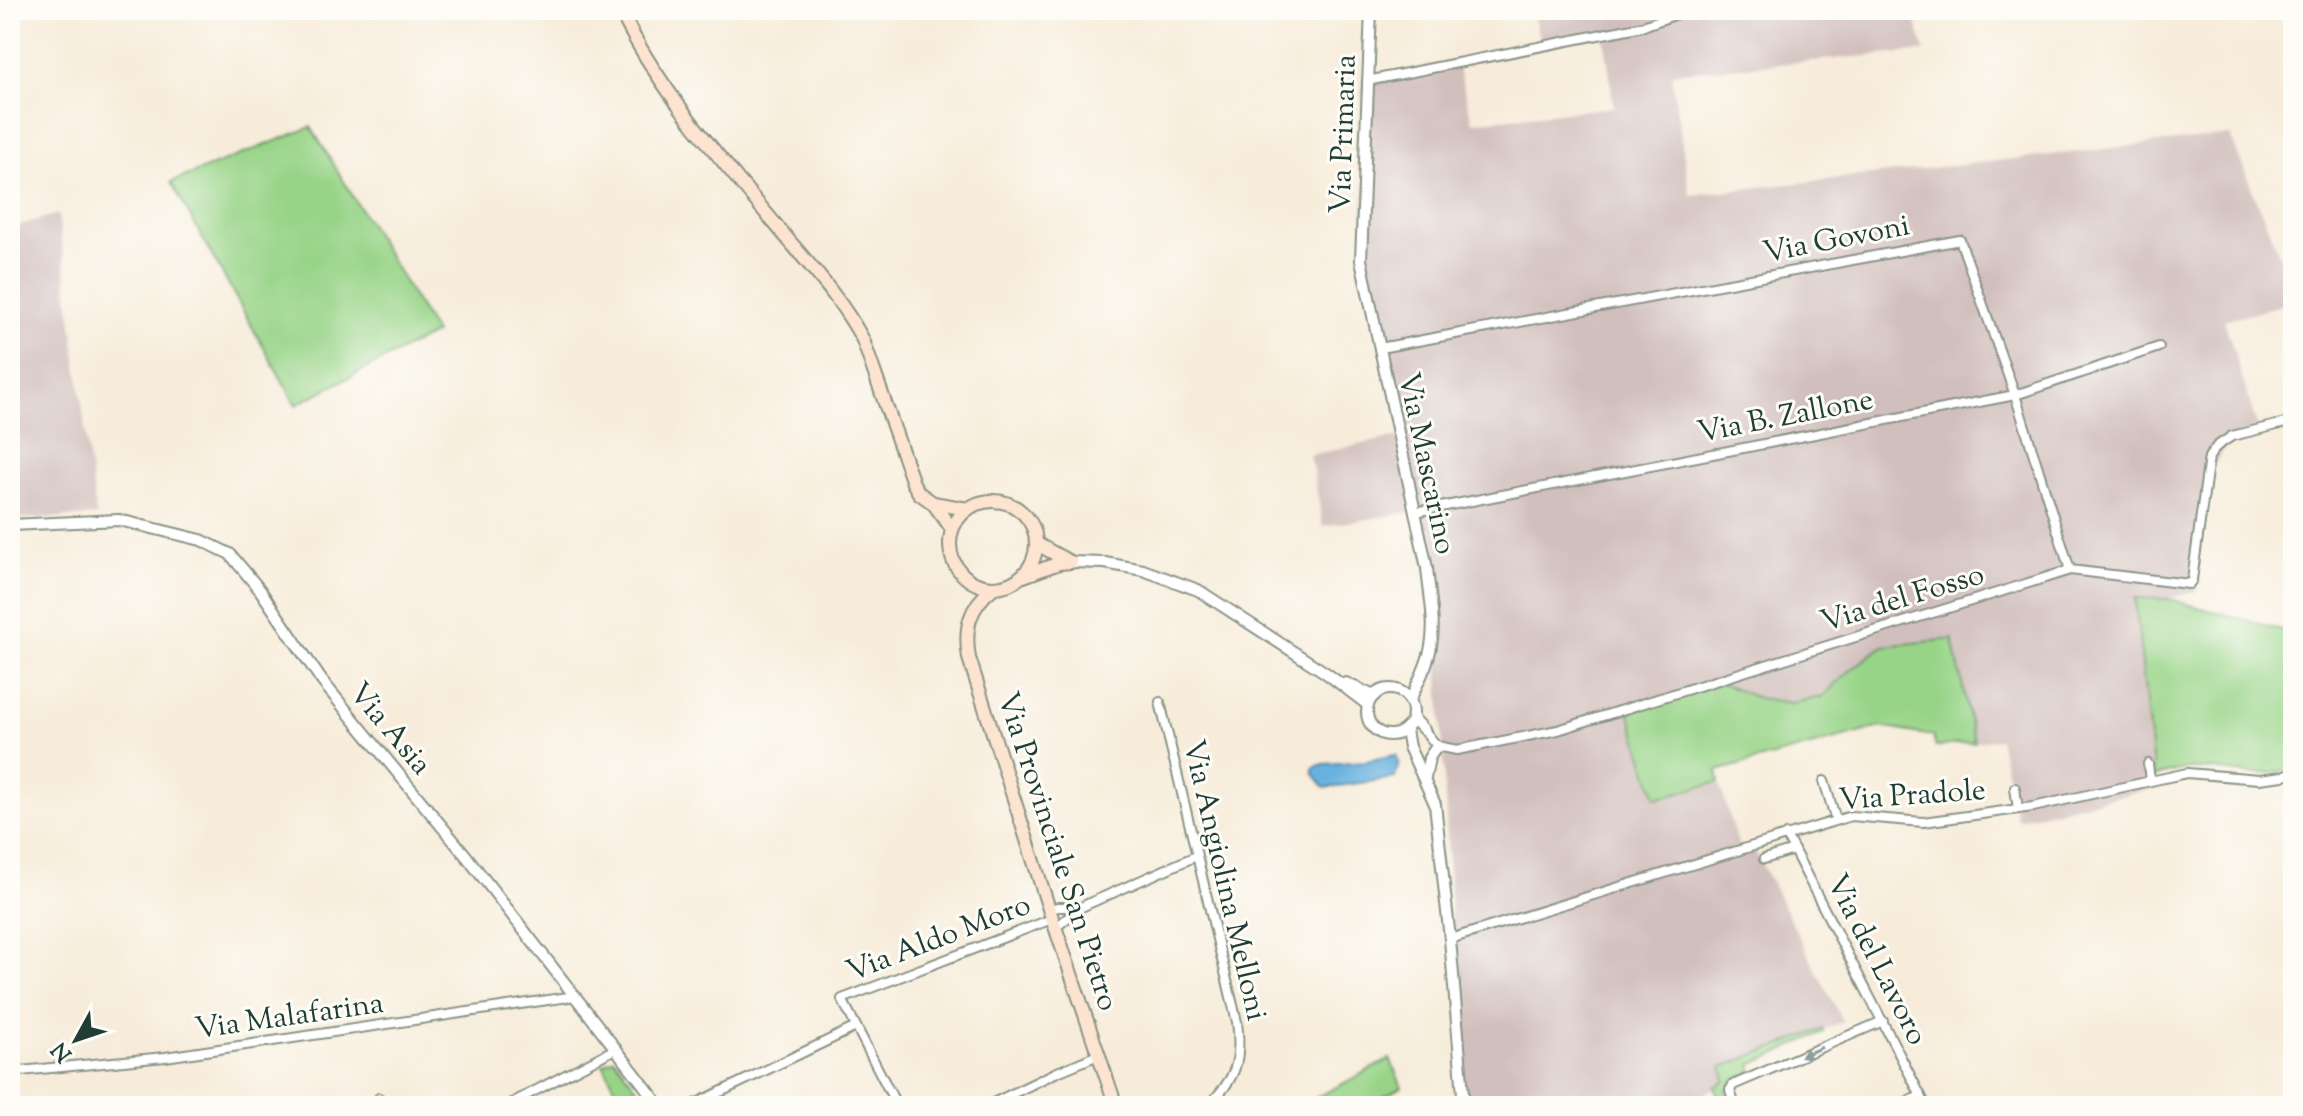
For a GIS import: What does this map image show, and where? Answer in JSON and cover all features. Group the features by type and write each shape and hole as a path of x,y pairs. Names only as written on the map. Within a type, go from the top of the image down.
{"main road":[{"path":"620,10 640,51 687,117 843,307 863,340 913,483 952,529"},
{"path":"1022,577 1031,565 1037,544 1029,519 1015,506 1004,502 978,503 968,509 952,529 950,548 964,576 980,585 1004,586 1059,563 1071,562"},
{"path":"933,503 968,509"},
{"path":"1037,544 1058,558 1071,562"},
{"name":"Via Provinciale San Pietro","path":"964,576 971,590 972,610 966,637 969,658 1052,919 1116,1106"},
{"path":"972,610 994,587"}],"street":[{"name":"Via Primaria","path":"1361,260 1371,10"},
{"path":"1367,81 1643,26 1688,10"},
{"name":"Via Govoni","path":"1380,348 1960,240 2015,395 2070,570"},
{"name":"Via Mascarino","path":"1361,260 1427,568 1432,642 1421,676 1406,696"},
{"name":"Via B. Zallone","path":"1415,512 2015,395 2159,347"},
{"name":"Via del Fosso","path":"1437,746 1457,750 1558,730 2070,570 2189,584 2209,457 2217,446 2232,436 2293,421"},
{"name":"Via Asia","path":"10,525 119,520 201,540 230,554 260,590 322,681 467,857 660,1106"},
{"path":"1071,562 1105,563 1143,570 1198,590 1371,700"},
{"path":"1425,778 1429,758 1437,746 1424,730 1406,727 1382,734 1368,719 1371,700 1387,689 1406,696 1413,707 1406,727 1409,747 1435,804 1464,1106"},
{"name":"Via Angiolina Melloni","path":"1160,702 1240,1042 1235,1072 1207,1106"},
{"path":"2148,764 2150,781"},
{"name":"Via Pradole","path":"1450,939 1851,816 1923,822 2018,809 2187,773 2259,779 2283,776 2293,771"},
{"path":"1824,781 1836,820"},
{"path":"2015,788 2018,809"},
{"name":"Via del Lavoro","path":"1786,835 1926,1106"},
{"path":"1764,859 1794,850"},
{"path":"1052,919 1196,856"},
{"path":"1052,919 1081,907"},
{"name":"Via Aldo Moro","path":"856,1027 842,999 1052,919"},
{"name":"Via Malafarina","path":"10,1072 165,1057 575,996"},
{"path":"1735,1106 1730,1090 1733,1085 1883,1021"},
{"path":"691,1106 856,1027 897,1106"},
{"path":"506,1106 615,1049"},
{"path":"987,1106 1098,1055"},
{"path":"1896,1106 1921,1096"}],"shaded area":[{"path":"1532,10 1912,10 1925,51 1671,73 1690,195 2230,135 2293,289 2293,302 2224,320 2257,426 2229,441 2208,476 2196,591 2168,599 2136,598 2155,788 2017,819 1999,739 1974,742 1953,639 1852,669 1822,697 1791,703 1758,698 1719,683 1656,798 1719,782 1739,847 1753,847 1843,1022 1722,1067 1725,1082 1684,1106 1466,1106 1451,918 1436,616 1413,512 1323,526 1310,455 1401,436 1361,254 1365,176 1362,79 1456,60 1473,122 1614,107 1604,35 1541,46"},
{"path":"58,214 96,516 10,519 10,231"}],"green space":[{"path":"311,127 435,333 296,405 171,182"},
{"path":"2135,598 2168,599 2285,631 2293,640 2293,766 2267,774 2185,769 2154,777"},
{"path":"1953,639 1974,742 1935,747 1933,736 1881,727 1717,771 1719,782 1656,798 1629,712 1719,683 1758,698 1791,703 1822,697 1883,646"},
{"path":"1823,1029 1824,1032 1751,1065 1753,1071 1733,1081 1727,1092 1731,1106 1721,1106 1715,1087 1725,1081 1722,1067"},
{"path":"614,1058 651,1106 616,1106 622,1100 603,1064"},
{"path":"1390,1059 1402,1087 1367,1106 1312,1106 1310,1101"}],"water":[{"path":"1396,755 1399,762 1395,778 1325,788 1313,773 1313,768 1323,764"}]}
